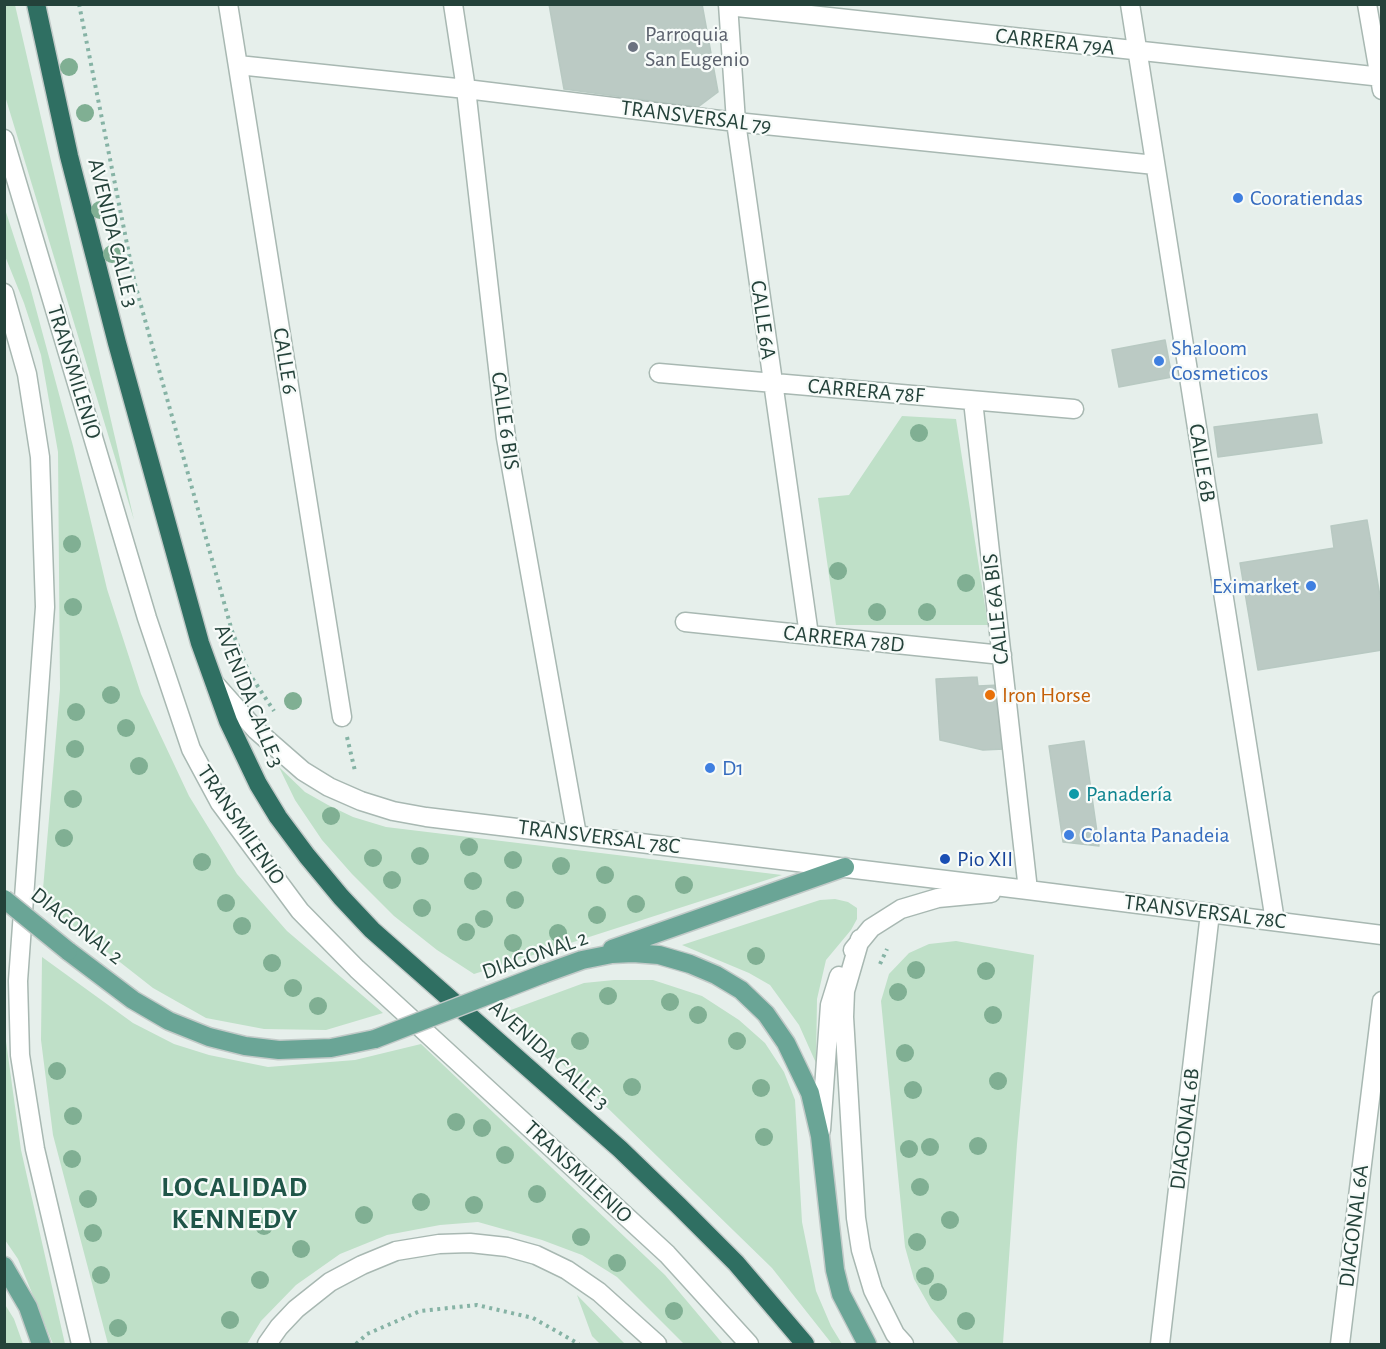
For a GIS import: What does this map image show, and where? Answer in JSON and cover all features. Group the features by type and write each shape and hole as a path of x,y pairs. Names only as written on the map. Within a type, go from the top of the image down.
{"highway":[{"name":"AVENIDA CALLE 3","path":"36,4 69,156 117,343 200,643 228,722 258,784 290,833 341,897 372,930 620,1149 736,1263 805,1344"}],"main road":[{"path":"582,960 845,867"},
{"name":"DIAGONAL 2","path":"4,899 133,1000 169,1021 209,1037 245,1046 279,1050 330,1048 375,1040 543,974 582,960 612,954 659,955 716,975 741,990 766,1014 791,1052 810,1093 820,1136 835,1270 840,1294 867,1344"},
{"path":"4,1266 28,1307 41,1344"}],"street":[{"name":"CALLE 6","path":"228,4 342,717"},
{"name":"CALLE 6 BIS","path":"453,4 506,438 578,834"},
{"name":"CALLE 6B","path":"1130,4 1275,921"},
{"path":"1367,4 1381,81"},
{"name":"CARRERA 79A","path":"728,5 1381,81"},
{"name":"CALLE 6A","path":"728,5 736,122 809,635"},
{"name":"TRANSVERSAL 79","path":"238,65 465,89 736,122 1155,165"},
{"name":"TRANSMILENIO","path":"4,140 147,618 191,749 220,803 300,911 332,944 667,1254 749,1344"},
{"name":"TRANSMILENIO","path":"4,293 27,374 40,457 45,607 18,981 20,1055 34,1149 81,1344"},
{"name":"CARRERA 78F","path":"659,373 1074,409"},
{"name":"CALLE 6A BIS","path":"973,401 1028,890"},
{"name":"CARRERA 78D","path":"685,622 1002,655"},
{"name":"TRANSVERSAL 78C","path":"213,682 256,730 303,771 329,787 361,801 426,817 1382,935"},
{"name":"TRANSVERSAL 78C","path":"820,1136 830,1005 840,971 860,939 901,909 922,901 1028,890"},
{"name":"DIAGONAL 6B","path":"1160,1344 1210,913"},
{"path":"860,939 845,991 844,1017 856,1218 861,1250 873,1290 896,1334 904,1344"},
{"name":"DIAGONAL 6A","path":"1340,1344 1382,1001"},
{"path":"267,1344 279,1327 297,1309 330,1282 362,1265 396,1251 439,1244 470,1243 507,1247 536,1255 567,1270 599,1292 657,1344"}],"path":[{"path":"78,4 135,284 215,572 232,631 249,673 275,713"},
{"path":"342,717 361,801"},
{"path":"877,970 891,942"},
{"path":"356,1344 367,1334 420,1311 477,1305 533,1318 579,1344"}],"green space":[{"path":"4,5 15,5 134,520 5,96"},
{"path":"4,206 29,283 73,446 107,589 141,694 189,796 237,874 287,931 383,1013 326,1030 264,1029 206,1018 153,988 42,901 60,689 58,452 41,355 5,256"},
{"path":"902,416 956,419 988,625 836,625 818,498 849,495"},
{"path":"279,767 305,792 328,805 353,817 386,827 782,875 474,974 437,950 394,916 352,874 322,840 295,800"},
{"path":"835,899 848,902 857,908 857,919 851,930 826,960 817,999 816,1063 799,1025 770,985 749,973 682,945 820,900"},
{"path":"956,941 1034,955 1017,1144 1003,1343 1011,1344 959,1344 931,1309 914,1279 905,1247 881,1001 889,974 909,953 929,944"},
{"path":"42,957 133,1023 174,1044 209,1055 268,1067 355,1060 421,1044 665,1275 723,1344 684,1344 617,1277 582,1255 542,1240 478,1222 440,1225 387,1235 340,1254 296,1285 261,1321 247,1344 108,1344 53,1135 41,1040"},
{"path":"653,980 702,996 739,1020 765,1043 784,1072 795,1100 802,1222 816,1291 831,1326 842,1344 832,1344 772,1268 508,1011 584,983"},
{"path":"5,1034 21,1150 65,1344 53,1344 18,1259 5,1240"},
{"path":"577,1295 625,1344 600,1344 592,1336"},
{"path":"4,1303 14,1319 23,1344 5,1344"}],"building":[{"name":"Parroquia San Eugenio","path":"549,4 702,4 718,92 698,107 564,89"},
{"path":"1165,340 1172,377 1119,387 1112,350"},
{"path":"1317,414 1322,443 1218,457 1214,427"},
{"name":"Eximarket","path":"1367,520 1382,608 1382,650 1258,670 1240,563 1334,548 1331,526"},
{"path":"977,677 978,686 1000,685 1004,749 983,750 940,740 936,679"},
{"name":"Panadería","path":"1084,741 1099,846 1063,842 1049,746"}],"place":[{"name":"Parroquia San Eugenio","path":"633,47"},
{"name":"Cooratiendas","path":"1238,198"},
{"name":"Shaloom Cosmeticos","path":"1159,361"},
{"name":"Eximarket","path":"1311,586"},
{"name":"Iron Horse","path":"990,695"},
{"name":"D1","path":"710,768"},
{"name":"Panadería","path":"1074,794"},
{"name":"Colanta Panadeia","path":"1069,835"},
{"name":"Pio XII","path":"945,859"}],"district":[{"name":"LOCALIDAD KENNEDY","path":"235,1204"}]}
